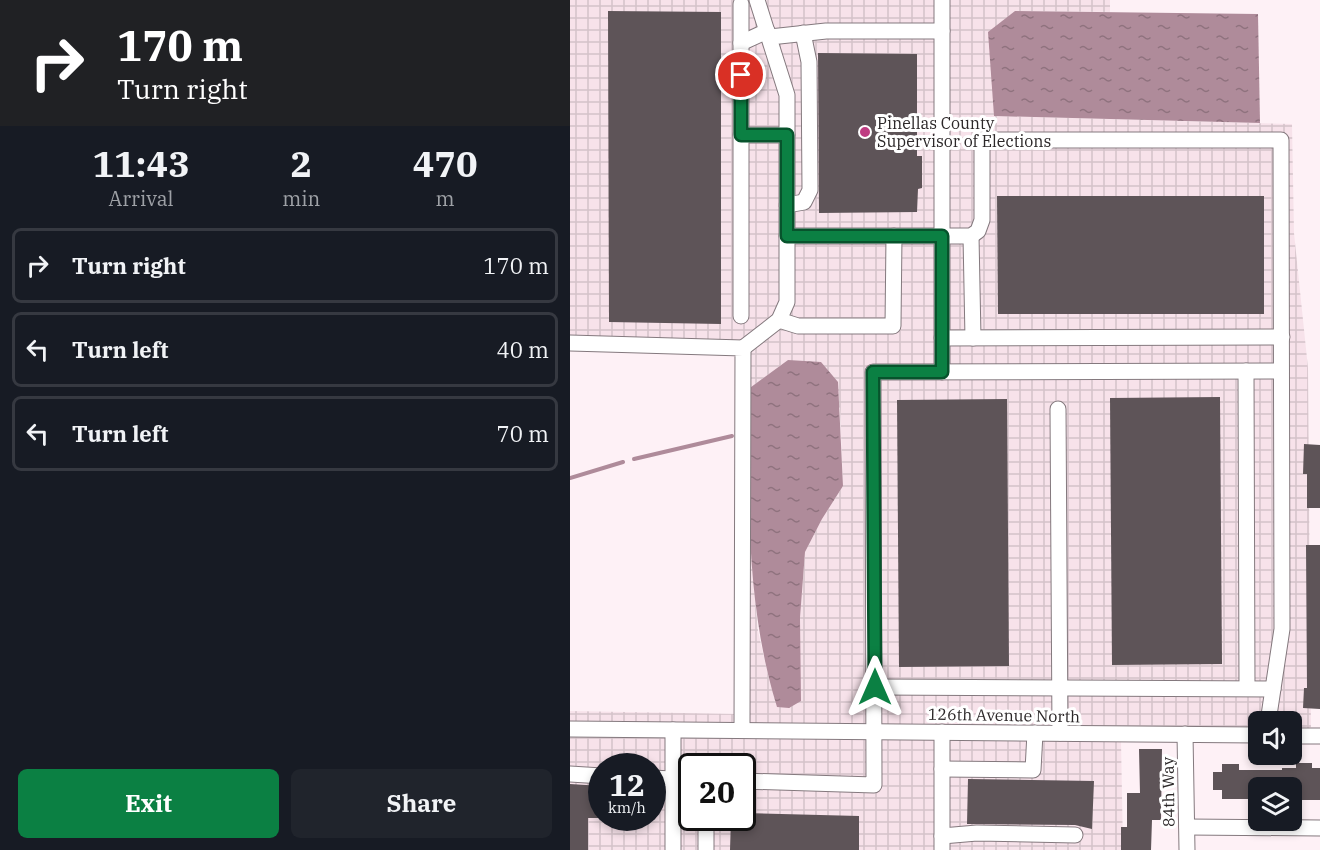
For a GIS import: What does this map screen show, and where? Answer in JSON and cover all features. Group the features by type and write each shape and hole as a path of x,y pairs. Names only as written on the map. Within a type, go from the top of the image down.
{"street":[{"path":"570,343 743,348 778,320 787,302 787,95 757,0"},
{"path":"942,0 942,372"},
{"path":"741,4 741,316"},
{"path":"741,43 768,34 942,31"},
{"path":"787,205 804,202 810,190 809,62 803,33"},
{"path":"741,135 787,135"},
{"path":"787,236 970,236 978,231 982,220 982,140 1281,140 1282,629 1270,711"},
{"path":"778,320 798,326 893,326 894,236"},
{"path":"970,236 973,338"},
{"path":"942,338 1282,337"},
{"path":"742,730 743,348"},
{"path":"1246,371 1247,688"},
{"path":"756,781 874,785 876,731 873,372 1281,371"},
{"path":"1058,410 1060,733"},
{"path":"875,687 1274,688"},
{"name":"126th Avenue North","path":"570,729 1248,735"},
{"path":"673,730 673,850"},
{"path":"942,732 942,843 977,833 1075,835"},
{"path":"942,770 1033,770 1035,733"},
{"name":"84th Way","path":"1185,734 1187,850"},
{"path":"1302,736 1320,736"},
{"path":"570,774 588,775"},
{"path":"666,779 678,779"},
{"path":"1187,827 1320,828"},
{"path":"706,831 706,850"}],"shaded area":[{"path":"570,0 1110,0 1110,12 1015,11 994,116 1292,124 1294,233 1308,368 1311,729 1302,729 1302,711 1248,711 1248,728 570,722 570,711 739,714 750,541 758,631 769,679 800,618 805,552 843,486 840,408 788,360 747,390 748,347 570,347"},
{"path":"570,736 667,737 667,850 570,850"},
{"path":"680,737 936,739 936,850 680,850 680,831 756,831 756,753 680,753"},
{"path":"949,739 1121,741 1123,850 949,850"}],"water":[{"path":"1015,11 1258,14 1260,123 994,116 988,32"},
{"path":"788,360 821,362 838,382 843,486 805,552 800,618 801,701 789,708 777,707 759,629 751,550 747,390"}],"building":[{"path":"608,11 721,12 721,324 609,322"},
{"name":"Pinellas County Supervisor of Elections","path":"818,53 917,54 917,156 922,156 922,188 918,189 917,212 819,213"},
{"path":"997,196 1264,196 1264,314 998,314"},
{"path":"1220,397 1222,664 1112,665 1110,398"},
{"path":"1007,399 1009,666 899,667 897,400"},
{"path":"1304,444 1320,445 1320,508 1307,508 1307,474 1303,474"},
{"path":"1306,545 1320,545 1320,709 1303,708 1304,688 1307,688"},
{"path":"1139,749 1162,749 1161,820 1152,820 1151,850 1121,850 1121,827 1127,827 1127,793 1140,793"},
{"path":"1302,763 1312,763 1312,768 1320,768 1320,800 1302,800 1302,777 1248,777 1248,799 1222,799 1222,790 1213,790 1213,772 1222,772 1222,764 1239,764 1239,770 1296,768 1296,765 1302,765"},
{"path":"968,779 1094,781 1092,829 1075,825 967,824"},
{"path":"570,784 588,785 588,850 570,850"},
{"path":"756,813 859,816 859,850 730,850 731,831 756,831"}],"waterway":[{"path":"634,459 732,436"},
{"path":"570,478 623,462"}],"place":[{"name":"Pinellas County Supervisor of Elections","path":"865,132"}],"route":[{"path":"741,75 741,135 787,135 787,236 942,236 942,372 873,372 875,687"}]}
